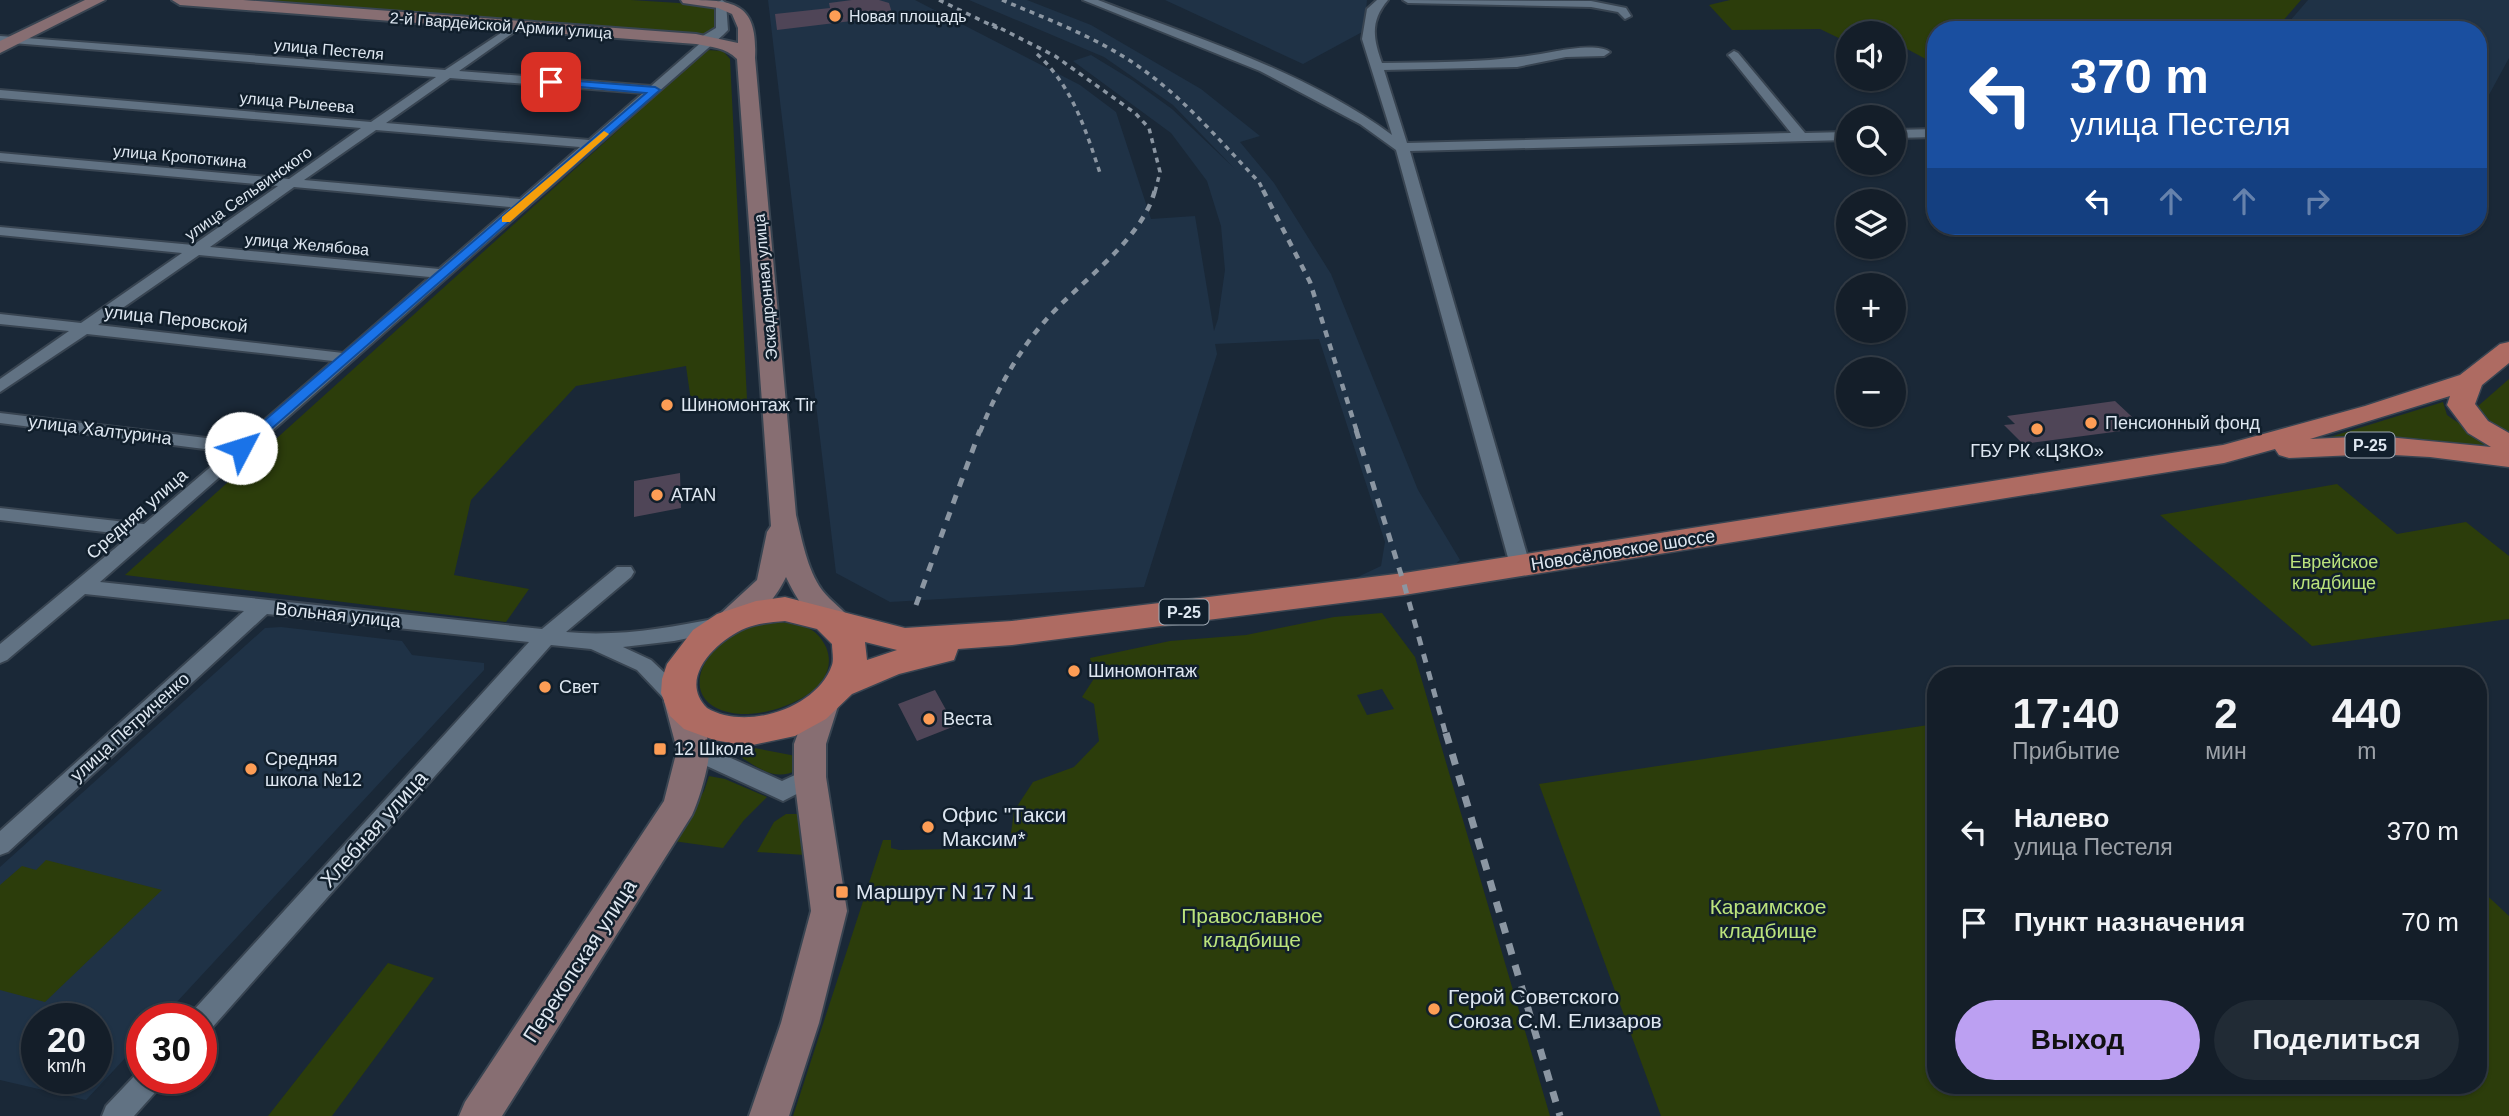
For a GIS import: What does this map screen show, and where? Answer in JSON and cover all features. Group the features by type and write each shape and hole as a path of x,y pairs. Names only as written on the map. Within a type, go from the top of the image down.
{"main road":[{"path":"0,48 8,39 97,0"},
{"name":"2-й Гвардейской Армии улица","path":"180,0 710,38 739,48 746,58"},
{"path":"690,0 721,3 739,11 748,27 748,36"},
{"name":"Эскадронная улица","path":"748,36 746,58 782,515"},
{"path":"2509,350 2470,382 2461,405 2478,427 2509,445"},
{"name":"Новосёловское шоссе","path":"838,623 905,640 1012,633 1404,584 1807,523 2231,452 2470,382"},
{"name":"Новосёловское шоссе","path":"2231,452 2377,445 2430,448 2509,458"},
{"path":"729,622 769,587 776,574 782,515"},
{"path":"769,1116 800,1023 830,911 810,777 810,744 852,651 845,632 838,623 817,608 803,588 782,515"},
{"path":"693,750 680,701 678,682 685,660 712,631 757,611 785,609 813,612 838,623"},
{"name":"Новосёловское шоссе","path":"833,695 891,664 1012,633"},
{"path":"680,701 694,718 725,731 780,727 833,695"},
{"name":"Перекопская улица","path":"479,1116 680,805 693,750"}],"street":[{"path":"1088,0 1264,68 1352,113 1400,147 1836,136"},
{"path":"1383,0 1374,9 1368,39 1400,147 1419,198 1520,565"},
{"path":"1408,0 1591,4 1622,10 1625,16"},
{"path":"710,38 722,30 724,12 721,3"},
{"name":"улица Сельвинского","path":"0,387 516,26"},
{"path":"710,38 748,36"},
{"name":"Средняя улица","path":"0,655 148,531 655,90 710,38"},
{"name":"улица Пестеля","path":"8,39 655,90"},
{"path":"1378,67 1517,63 1566,53 1604,52"},
{"path":"1734,55 1801,137"},
{"name":"улица Рылеева","path":"0,94 592,144"},
{"path":"1352,113 1378,116 1385,113 1389,105"},
{"path":"1906,134 1927,133"},
{"name":"улица Кропоткина","path":"0,157 524,204"},
{"name":"улица Желябова","path":"0,231 443,274"},
{"name":"улица Перовской","path":"0,319 347,358"},
{"name":"улица Халтурина","path":"0,418 241,448"},
{"path":"0,514 148,531"},
{"path":"105,567 101,581 113,591"},
{"name":"Хлебная улица","path":"217,1003 546,637 624,572"},
{"name":"Вольная улица","path":"82,587 594,642"},
{"path":"63,603 85,595 113,591"},
{"name":"улица Петриченко","path":"0,845 261,608"},
{"path":"594,642 674,634 729,622"},
{"path":"594,642 644,665 680,701"},
{"path":"693,750 783,792 810,777"},
{"path":"116,1116 136,1094"}],"shaded area":[{"path":"768,0 915,0 1080,85 1116,112 1151,219 1195,216 1214,331 1225,270 1221,226 1207,181 1171,133 1073,61 1091,55 1132,80 1172,109 1235,169 1173,105 1104,57 969,0 1027,0 1091,25 1201,89 1260,136 1240,142 1274,183 1331,274 1418,490 1460,560 1450,569 1347,582 1381,566 1385,542 1319,339 1215,344 1217,354 1144,587 890,602 836,573"},
{"path":"1165,0 1367,0 1364,31 1303,64"},
{"path":"2308,0 2509,0 2509,58 2487,98 2487,21 2290,21"},
{"name":"Средняя школа №12","path":"281,627 402,641 412,655 484,663 484,670 176,1003 126,1003 126,1057 112,1072 112,1003 21,1003 21,1085 0,1080 0,867 265,628"},
{"name":"Средняя школа №12","path":"60,1094 92,1094 86,1100"}],"green space":[{"path":"220,0 631,0 710,5 718,9 717,30 699,36"},
{"path":"1730,0 2301,0 2283,21 1927,21 1927,60 1906,48 1906,21 1836,21 1836,37 1820,29 1732,30 1709,5"},
{"path":"707,50 723,51 730,59 747,400 692,408 686,366 576,386 471,500 454,575 529,589 506,622 125,575"},
{"path":"2509,379 2509,437 2503,435 2477,407"},
{"path":"2443,402 2447,415 2493,447 2330,437"},
{"name":"Еврейское кладбище","path":"2337,484 2397,534 2466,522 2509,556 2509,619 2312,646 2160,515"},
{"name":"Православное кладбище","path":"1382,613 1415,657 1550,1116 793,1116 883,840 891,840 891,848 899,850 1009,848 1014,811 1033,782 1074,767 1099,741 1094,704 1082,697 1095,677 1090,658 1170,641 1246,635 1334,617","holes":["1382,689 1394,709 1367,715 1357,695"]},
{"path":"782,622 811,630 826,647 829,663 824,678 814,690 782,707 747,714 732,713 715,707 705,699 700,688 700,676 704,664 722,642 740,631"},
{"name":"Караимское кладбище","path":"1927,725 1927,1094 2487,1094 2487,895 2509,916 2509,1116 1661,1116 1539,784"},
{"path":"744,746 796,756 798,770 775,774 762,770 742,758"},
{"path":"709,776 725,779 767,797 744,820 723,848 673,841 704,791"},
{"path":"786,814 797,814 803,824 805,855 757,852 774,822"},
{"path":"46,860 162,890 45,1002 0,990 0,885 22,866 36,870"},
{"path":"388,963 434,978 332,1116 268,1116"}],"building":[{"name":"Новая площадь","path":"879,0 889,3 893,16 777,30 775,14 830,8 829,3"},
{"path":"2115,401 2144,428 2023,444 2004,425 2015,424 2007,416"},
{"name":"ATAN","path":"680,473 681,508 634,517 634,481"},
{"name":"Веста","path":"935,690 955,726 917,741 898,704"}],"railway":[{"path":"939,0 999,29"},
{"path":"1002,0 1067,27 1148,73 1198,117 1259,182 1263,190"},
{"path":"992,24 1055,56 1135,113 1149,128 1160,172 1155,192"},
{"path":"1037,54 1060,81 1077,110 1101,176"},
{"path":"980,432 1000,388 1026,346 1059,306 1123,244 1148,209 1155,190"},
{"path":"1263,190 1310,282 1357,432"},
{"path":"916,605 980,430"},
{"path":"1356,430 1404,584 1446,735"},
{"path":"1446,733 1560,1116"}],"slow traffic":[{"path":"506,220 604,134"}],"place":[{"name":"Новая площадь","path":"835,16"},
{"name":"Шиномонтаж Tir","path":"667,405"},
{"name":"Пенсионный фонд","path":"2091,423"},
{"name":"ГБУ РК «ЦЗКО»","path":"2037,429"},
{"name":"ATAN","path":"657,495"},
{"name":"Шиномонтаж","path":"1074,671"},
{"name":"Свет","path":"545,687"},
{"name":"Веста","path":"929,719"},
{"name":"12 Школа","path":"660,749"},
{"name":"Средняя школа №12","path":"251,769"},
{"name":"Офис \"Такси Максим*","path":"928,827"},
{"name":"Маршрут N 17 N 1","path":"842,892"},
{"name":"Герой Советского Союза С.М. Елизаров","path":"1434,1009"}],"route":[{"path":"241,448 655,90 551,82"}]}
